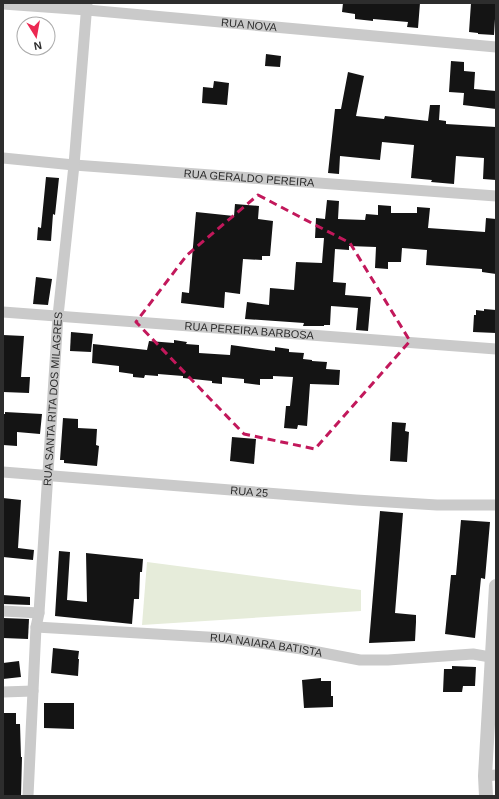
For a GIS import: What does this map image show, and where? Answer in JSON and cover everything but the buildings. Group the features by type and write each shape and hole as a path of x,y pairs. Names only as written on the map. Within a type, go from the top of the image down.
{"street":[{"name":"RUA NOVA","path":"3,4 87,6 496,47"},
{"name":"RUA SANTA RITA DOS MILAGRES","path":"28,796 36,627 39,613 58,316 74,166 87,6"},
{"name":"RUA GERALDO PEREIRA","path":"3,158 74,166 496,196"},
{"name":"RUA PEREIRA BARBOSA","path":"3,312 496,349"},
{"name":"RUA 25","path":"3,472 437,505 496,505"},
{"path":"486,796 490,776 496,586"},
{"path":"3,611 39,613"},
{"name":"RUA NAIARA BATISTA","path":"36,627 224,638 302,649 360,660 388,660 473,654 494,658"},
{"path":"3,692 32,691"}],"highlighted area":[{"path":"258,195 350,243 410,341 315,449 244,434 136,322 187,255"}],"green space":[{"path":"147,562 361,590 361,611 142,625"}]}
